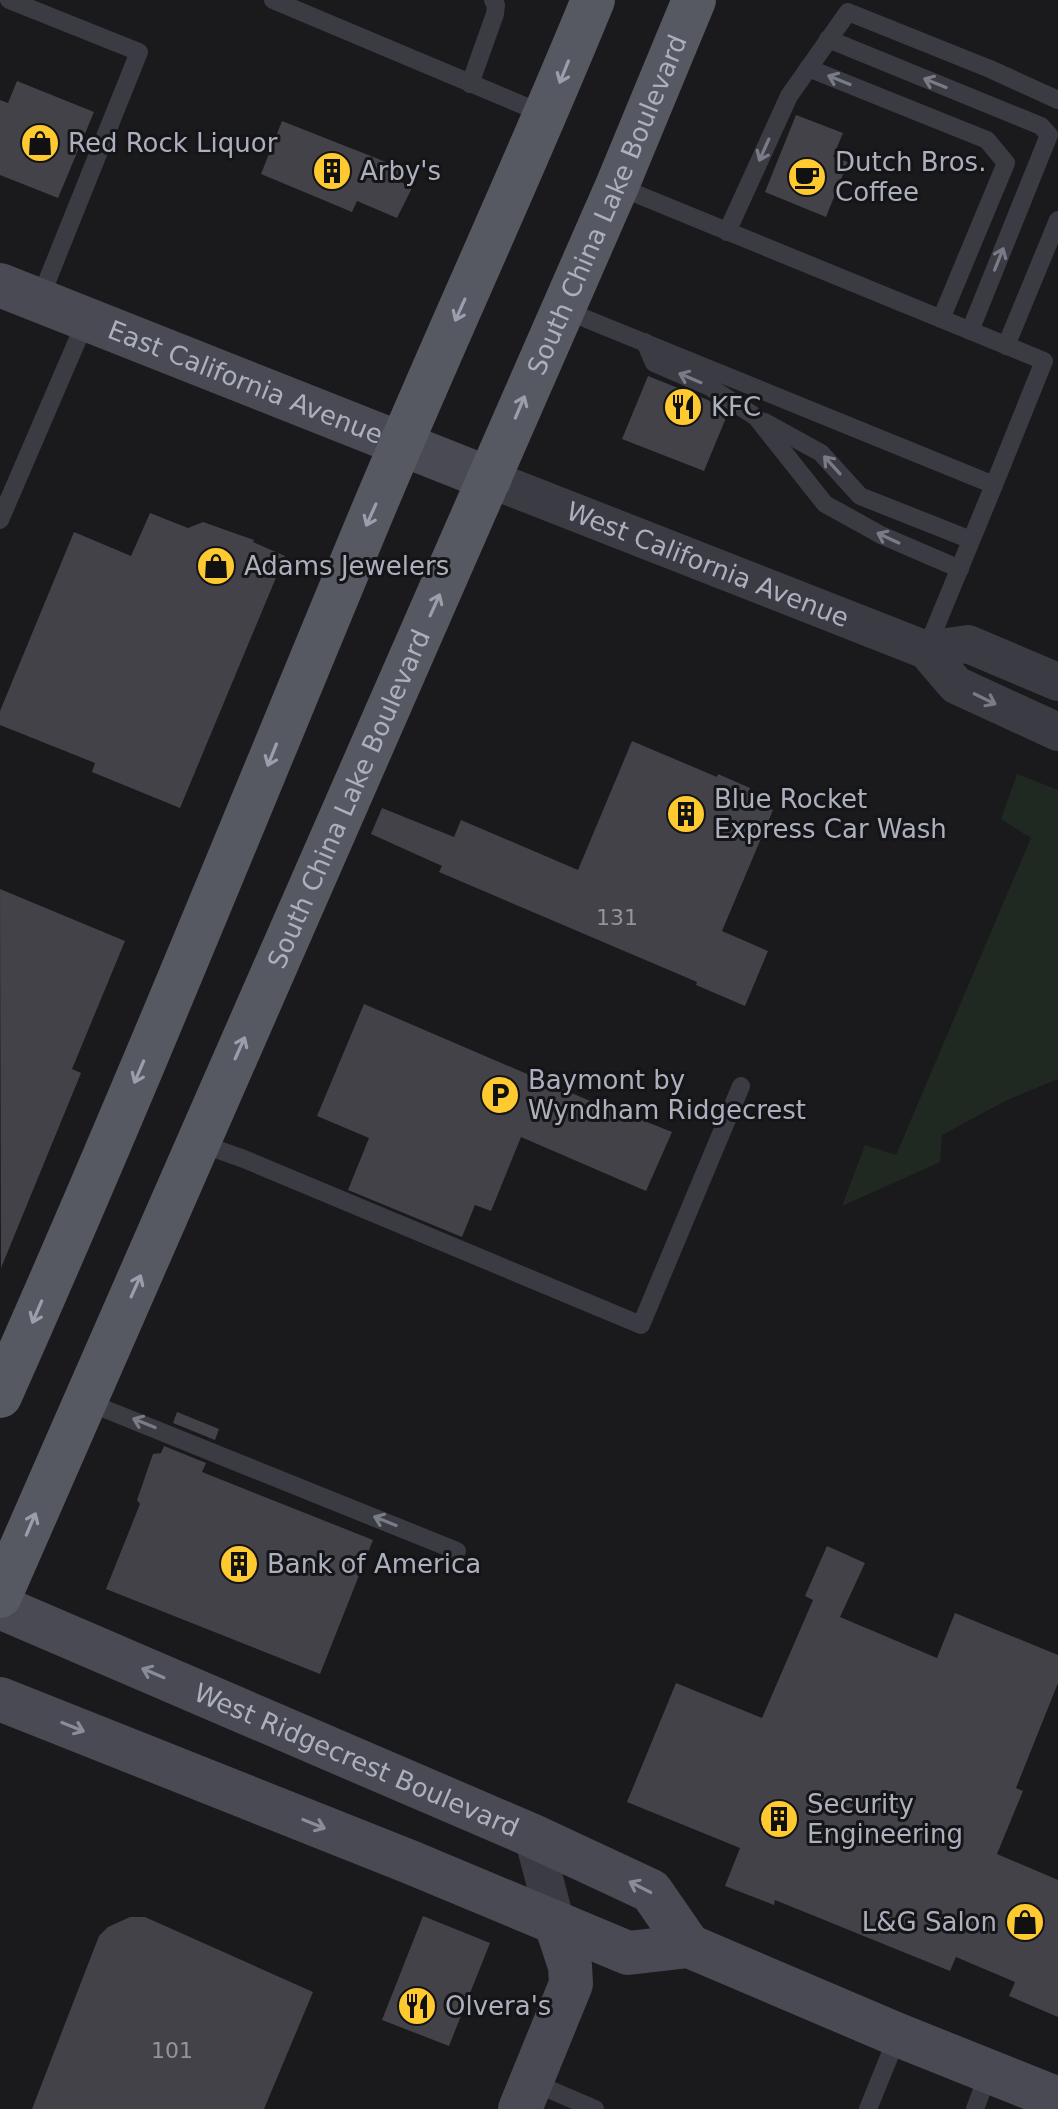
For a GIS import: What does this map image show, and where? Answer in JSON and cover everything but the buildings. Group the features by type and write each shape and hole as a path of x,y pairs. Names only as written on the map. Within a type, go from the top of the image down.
{"main road":[{"path":"5,1372 219,886 402,443 593,0"},
{"name":"South China Lake Boulevard","path":"0,1596 490,479 694,0"},
{"name":"East California Avenue","path":"19,293 490,479"},
{"name":"West Ridgecrest Boulevard","path":"0,1607 533,1836 651,1891 689,1946"},
{"path":"0,1699 410,1862 628,1953 689,1946 898,2035 982,2090 1058,2099"},
{"path":"525,2096 571,1984 570,1966 556,1924"}],"street":[{"name":"West California Avenue","path":"490,479 926,650 956,685 1058,732"},
{"name":"West California Avenue","path":"926,650 968,644 1058,682"},
{"path":"533,1836 556,1924"}],"lane":[{"path":"0,7 3,0"},
{"path":"9,0 139,52 19,293"},
{"path":"273,0 546,115"},
{"path":"470,84 495,14 493,0"},
{"path":"727,232 789,96 848,12 1058,100"},
{"path":"828,39 1041,126 1049,135 970,331"},
{"path":"808,68 987,140 1006,163 941,319"},
{"path":"617,186 1044,361 926,650"},
{"path":"1006,346 1058,220"},
{"path":"562,309 994,485"},
{"path":"0,520 6,490 87,318"},
{"path":"645,342 654,363 710,387 821,453 860,496 971,540"},
{"path":"756,417 825,504 881,535 960,569"},
{"path":"199,1143 641,1325 741,1086"},
{"path":"85,1401 457,1551"},
{"path":"868,2109 898,2035"},
{"path":"525,2096 595,2109"}],"shaded area":[{"path":"1017,774 1058,790 1058,1079 1007,1100 942,1135 940,1162 842,1206 865,1145 896,1155 1031,838 1001,819"}],"place":[{"name":"Red Rock Liquor","path":"40,143"},
{"name":"Arby's","path":"332,171"},
{"name":"Dutch Bros. Coffee","path":"807,177"},
{"name":"KFC","path":"683,407"},
{"name":"Adams Jewelers","path":"216,566"},
{"name":"Blue Rocket Express Car Wash","path":"686,814"},
{"name":"Baymont by Wyndham Ridgecrest","path":"500,1095"},
{"name":"Bank of America","path":"239,1564"},
{"name":"Security Engineering","path":"779,1819"},
{"name":"L&G Salon","path":"1025,1922"},
{"name":"Olvera's","path":"417,2006"}]}
